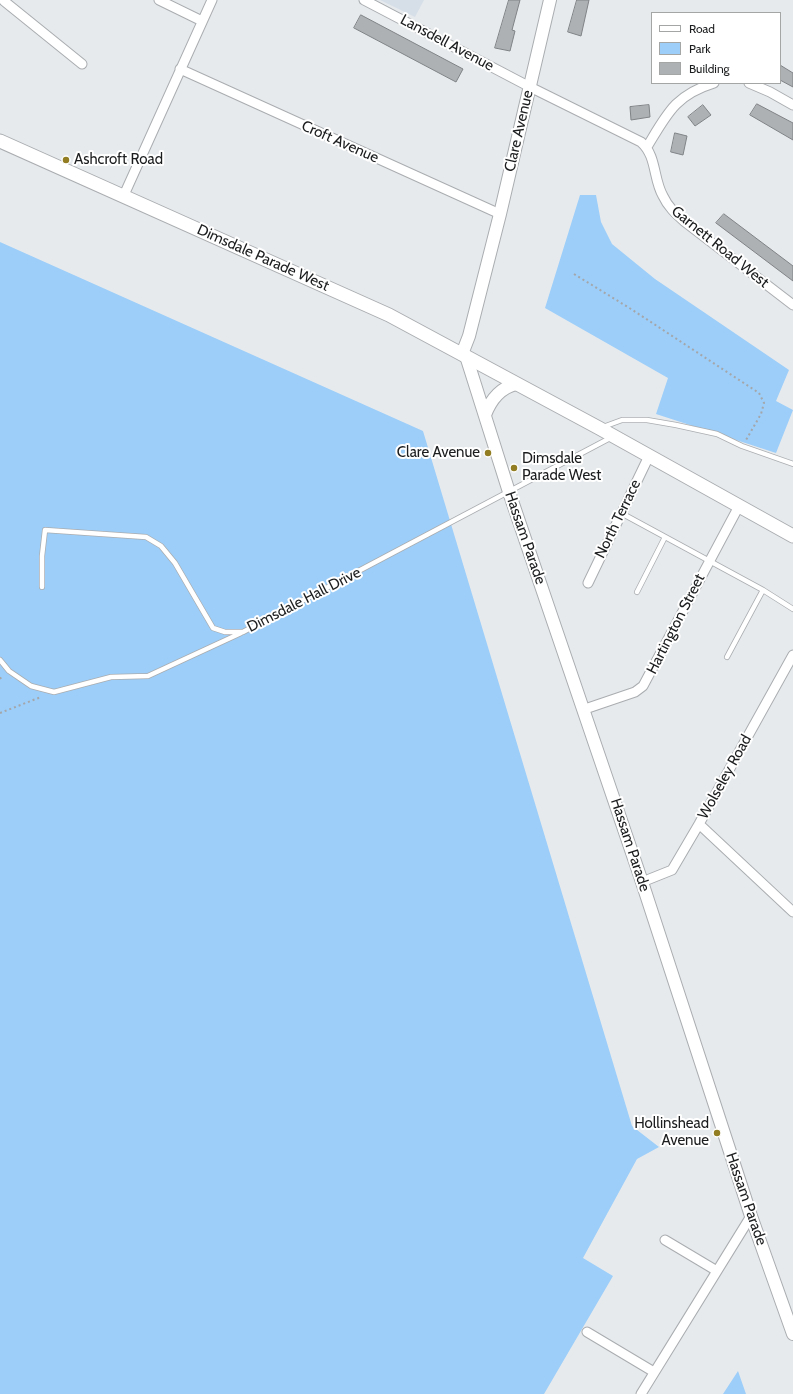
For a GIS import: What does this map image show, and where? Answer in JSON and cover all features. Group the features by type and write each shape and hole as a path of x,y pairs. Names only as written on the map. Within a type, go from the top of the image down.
{"main road":[{"name":"Dimsdale Parade West","path":"0,141 124,195 389,315 614,436 793,536"}],"street":[{"path":"159,0 202,20"},
{"path":"124,195 212,0"},
{"name":"Lansdell Avenue","path":"364,0 530,87"},
{"name":"Clare Avenue","path":"464,355 500,214 550,0"},
{"path":"3,3 82,64"},
{"name":"Croft Avenue","path":"180,70 500,214"},
{"path":"530,87 642,142 647,147 669,110 682,97 699,88 711,84"},
{"path":"751,84 770,92 793,105"},
{"name":"Garnett Road West","path":"647,147 662,196 671,209 685,222 793,304"},
{"name":"Hassam Parade","path":"464,355 485,415 509,492 585,709 751,1216 793,1334"},
{"path":"485,415 498,393 505,388 516,384"},
{"name":"North Terrace","path":"588,583 649,456"},
{"name":"Hartington Street","path":"585,709 635,692 642,686 738,506"},
{"name":"Wolseley Road","path":"642,882 672,870 793,655"},
{"path":"699,824 793,912"},
{"path":"641,1394 751,1216"},
{"path":"665,1240 717,1271"},
{"path":"587,1332 654,1372"}],"lane":[{"path":"599,428 622,420 647,420 717,434 742,446 793,464"},
{"name":"Dimsdale Hall Drive","path":"42,587 42,556 46,530 128,537 146,537 161,546 175,563 213,628 225,632 243,632 614,436"},
{"path":"621,513 763,590 793,609"},
{"path":"637,592 665,537"},
{"path":"727,657 763,590"},
{"path":"0,660 9,671 31,686 54,692 111,677 148,676 243,632"}],"path":[{"path":"574,274 631,309 759,393 764,403 761,414 742,446"},
{"path":"0,679 3,675"},
{"path":"0,713 54,692"}],"shaded area":[{"path":"380,0 424,0 415,17"}],"green space":[{"path":"580,195 596,195 601,222 612,244 655,279 789,370 776,401 793,410 776,453 656,414 668,378 545,308"},
{"path":"0,242 423,431 632,1126 659,1147 637,1159 583,1258 613,1276 544,1394 0,1394"},
{"path":"738,1371 746,1394 723,1394"}],"building":[{"path":"509,0 520,0 512,30 515,31 510,51 495,48"},
{"path":"577,0 589,0 581,36 568,32"},
{"path":"361,15 463,69 456,82 354,28"},
{"path":"781,66 793,73 793,87 781,81"},
{"path":"757,104 793,123 793,140 750,115"},
{"path":"649,105 650,117 631,120 630,107"},
{"path":"703,105 711,115 695,126 688,117"},
{"path":"675,133 687,136 683,155 671,152"},
{"path":"724,214 793,266 793,281 716,223"}],"place":[{"name":"Ashcroft Road","path":"66,160"},
{"name":"Clare Avenue","path":"488,453"},
{"name":"Dimsdale Parade West","path":"514,468"},
{"name":"Hollinshead Avenue","path":"717,1133"}]}
